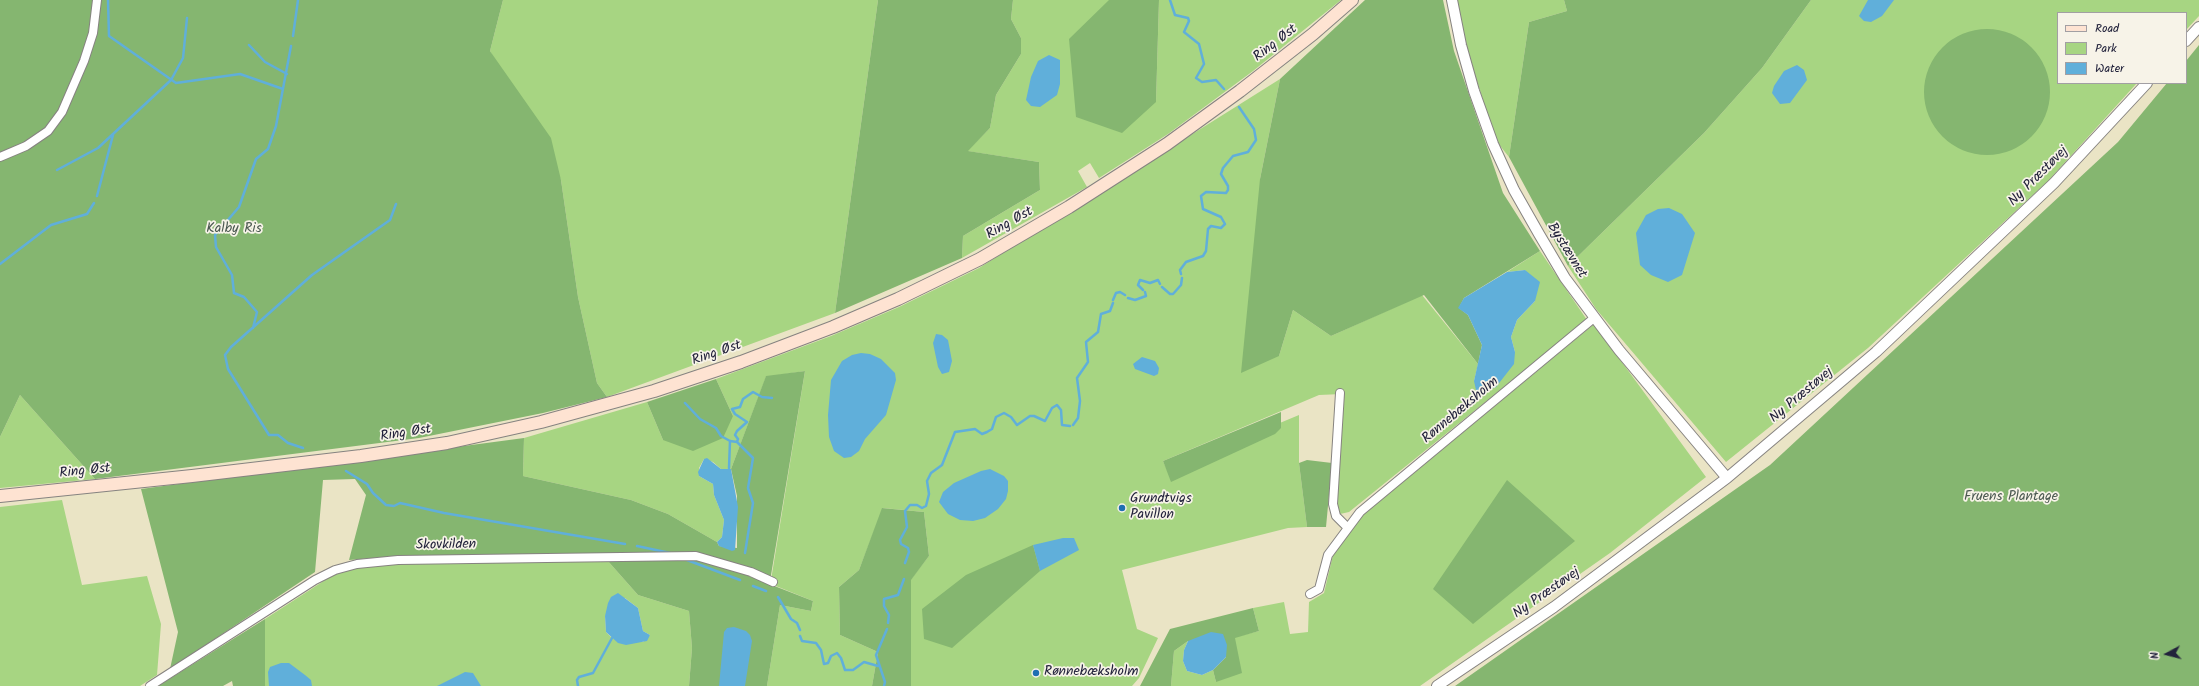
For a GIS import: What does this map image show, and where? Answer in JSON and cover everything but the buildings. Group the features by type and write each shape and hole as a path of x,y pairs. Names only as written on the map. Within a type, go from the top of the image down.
{"main road":[{"name":"Ring Øst","path":"0,496 253,468 447,443 541,422 594,408 654,391 741,362 833,328 898,299 980,258 1069,207 1167,144 1240,91 1313,34 1352,0"}],"street":[{"path":"0,157 26,146 48,131 62,112 84,61 93,33 97,0"},
{"name":"Bystævnet","path":"1452,0 1461,46 1474,90 1499,157 1514,190 1542,240 1565,278 1594,318 1619,350 1727,478"},
{"path":"2187,40 2199,27"},
{"name":"Ny Præstøvej","path":"1437,686 1554,607 1727,478 1876,352 2054,183 2146,84"},
{"name":"Rønnebæksholm","path":"1310,594 1316,592 1321,584 1328,555 1347,527 1360,512 1594,318"},
{"path":"1340,393 1332,504 1336,516 1347,527"},
{"name":"Skovkilden","path":"150,686 315,580 335,570 357,564 398,560 696,556 750,572 773,582"}],"green space":[{"name":"Kalby Ris","path":"0,0 503,0 490,51 551,138 561,180 578,297 597,383 607,397 543,413 419,438 95,479 20,395 0,437"},
{"path":"503,0 878,0 835,313 607,397 597,383 578,297 561,180 490,51"},
{"path":"878,0 1013,0 1011,19 1021,38 1021,54 996,95 990,128 968,151 1039,162 1040,190 963,236 962,258 835,313"},
{"path":"1013,0 1109,0 1156,102 1159,0 1341,0 1253,71 1168,134 1099,178 1090,163 1078,171 1087,187 962,258 963,236 1040,190 1039,162 967,151 990,128 996,95 1021,54 1021,38 1011,19"},
{"path":"1109,0 1159,0 1156,102 1122,133 1076,117 1069,39"},
{"path":"1365,0 1443,0 1454,51 1503,193 1540,251 1464,298 1459,308 1468,315 1482,345 1478,364 1424,295 1331,336 1293,310 1279,356 1241,373 1260,179 1280,79"},
{"path":"1457,0 1564,0 1567,11 1529,22 1509,157 1497,142 1482,97 1465,43"},
{"path":"1564,0 1811,0 1762,68 1704,133 1568,266 1509,157 1529,22 1567,11"},
{"path":"1811,0 2199,0 2199,16 2187,29 2187,12 2057,12 2057,84 2136,84 2048,181 1868,348 1726,462 1596,309 1568,266 1704,133 1762,68"},
{"path":"1987,29 2011,34 2022,40 2035,52 2045,68 2050,92 2045,116 2039,127 2027,140 2011,150 1987,155 1963,150 1952,144 1939,132 1929,116 1924,92 1929,68 1935,57 1947,44 1963,34"},
{"name":"Fruens Plantage","path":"2199,45 2199,686 1455,686 1770,465 2118,142 2166,84 2187,84 2187,60"},
{"path":"1280,79 1260,179 1279,356 1293,310 1331,336 1422,295 1478,364 1474,381 1515,352 1511,337 1517,320 1535,301 1525,270 1507,272 1540,251 1587,320 1349,512 1340,514 1335,504 1342,394 1319,395 1163,461 1167,470 1299,415 1299,463 1307,527 1288,528 1122,570 1137,629 1158,638 1139,678 1132,686 911,686 911,579 929,556 924,512 883,508 859,570 839,587 840,635 878,652 872,686 767,686 780,605 811,611 813,601 771,584 805,371 766,377 731,469 721,469 713,462 704,459 699,468 699,476 713,484 714,495 724,520 722,537 717,542 668,514 631,500 523,476 524,438 647,402 663,440 733,416 716,379 831,336 899,307 979,268"},
{"path":"1594,324 1706,477 1610,553 1420,686 1171,686 1174,651 1188,641 1184,650 1183,661 1187,671 1202,675 1213,670 1216,682 1235,637 1259,631 1253,608 1284,602 1290,634 1308,632 1309,602 1324,593 1333,555 1363,515"},
{"path":"805,371 770,581 706,555 397,556 349,560 366,495 355,479 323,480 315,572 170,669 178,632 141,489 524,438 523,476 631,500 668,514 717,542 719,546 737,548 737,496 731,469 766,376"},
{"path":"716,379 733,416 723,438 693,451 663,440 647,402"},
{"path":"20,395 95,479 0,488 0,437"},
{"path":"1281,412 1281,428 1275,434 1171,482 1163,461"},
{"path":"1307,460 1332,463 1326,527 1307,527 1299,463"},
{"path":"1507,480 1575,541 1473,624 1433,589"},
{"path":"62,500 82,585 147,576 161,624 157,675 140,686 0,686 0,507"},
{"path":"882,508 924,512 929,556 911,580 911,686 872,686 878,652 840,635 839,587 859,570"},
{"path":"1033,545 1040,571 952,648 924,639 922,609 966,575"},
{"path":"686,557 705,559 813,601 811,611 780,605 767,686 689,686 692,648 689,611 638,595 607,560 671,560"},
{"path":"607,560 638,595 689,611 692,648 689,686 265,686 265,619 336,573 358,568 398,564","holes":["625,598 638,608 643,631 650,635 643,642 612,638 606,632 605,616"]},
{"path":"1253,608 1259,631 1235,638 1242,673 1216,682 1213,670 1226,657 1188,641 1174,651 1171,686 1140,686 1170,629"},
{"path":"265,619 265,686 233,686 232,681 223,686 158,686"}],"water":[{"path":"1868,0 1894,0 1882,16 1871,22 1864,21 1859,16"},
{"path":"1049,55 1060,60 1060,84 1057,95 1040,107 1031,106 1026,100 1031,77 1038,61"},
{"path":"1797,65 1804,70 1807,80 1790,103 1780,104 1772,93 1774,86 1784,71"},
{"path":"1669,208 1682,214 1695,233 1682,275 1668,282 1651,275 1640,265 1636,233 1646,215 1658,209"},
{"path":"1525,270 1540,282 1535,301 1517,320 1511,337 1515,352 1514,364 1496,387 1484,392 1476,390 1474,381 1482,345 1468,315 1458,308 1464,298 1507,272"},
{"path":"936,334 942,335 948,340 952,361 949,372 942,374 938,367 933,343"},
{"path":"861,353 870,354 881,359 895,373 896,380 886,415 865,439 859,451 851,457 844,458 834,451 829,437 828,415 831,380 842,361 852,355"},
{"path":"1142,357 1155,361 1159,368 1158,374 1154,376 1135,369 1133,364"},
{"path":"707,458 721,469 731,469 738,507 735,550 732,551 719,546 717,542 722,537 724,520 714,495 713,484 699,476 698,472 704,459"},
{"path":"990,469 1004,476 1008,481 1006,499 998,509 985,518 973,521 960,520 948,514 939,502 943,492 954,483 981,471"},
{"path":"1063,538 1074,538 1079,550 1040,571 1033,545"},
{"path":"618,593 638,608 643,631 650,635 647,641 626,645 618,643 606,632 605,616 608,603 611,597"},
{"path":"734,627 746,631 750,635 752,641 745,686 719,686 724,632 727,628"},
{"path":"1211,632 1223,634 1227,645 1226,657 1213,670 1202,675 1187,671 1183,661 1184,650 1188,641"},
{"path":"281,663 289,663 311,680 312,686 269,686 268,672 270,667"},
{"path":"465,672 473,673 481,686 437,686"}],"waterway":[{"path":"108,0 109,36 176,83 240,74 283,89"},
{"path":"293,36 298,0"},
{"path":"1170,0 1175,15 1188,18 1189,21 1184,32 1199,44 1204,64 1196,78 1202,82 1216,80 1224,89"},
{"path":"57,170 98,148 171,80 183,58 187,18"},
{"path":"249,45 265,62 287,74"},
{"path":"253,328 257,312 244,297 234,293 232,275 216,247 215,235 239,207 256,159 268,149 276,126 291,46"},
{"path":"1181,274 1180,270 1186,262 1203,256 1206,251 1208,229 1211,226 1221,228 1225,224 1221,217 1203,209 1201,196 1206,192 1226,193 1228,186 1221,174 1223,168 1233,156 1248,152 1256,140 1254,129 1239,107"},
{"path":"97,196 113,135"},
{"path":"0,264 51,225 87,214 94,203"},
{"path":"303,448 288,443 278,435 269,435 228,369 225,355 231,347 312,275 390,220 396,204"},
{"path":"1162,287 1170,294 1173,294 1181,285 1182,278"},
{"path":"1143,290 1138,285 1140,280 1150,283 1158,280 1160,284"},
{"path":"1113,300 1116,293 1120,292 1125,295"},
{"path":"1128,298 1135,300 1146,296 1145,292"},
{"path":"1073,425 1078,418 1080,401 1077,378 1088,362 1086,342 1098,332 1101,314 1110,311 1113,303"},
{"path":"737,442 738,439 735,435 737,431 747,422 735,414 732,409 740,407 743,399 753,392 762,397 772,398"},
{"path":"685,403 700,419 716,428 721,436 730,441 737,442 753,458 748,488 753,503 745,553"},
{"path":"905,563 909,552 908,548 901,544 900,540 907,527 905,511 910,505 917,505 922,508 926,506 929,494 927,481 931,473 942,465 955,432 975,429 982,434 992,429 996,417 1004,413 1011,417 1017,425 1030,416 1034,416 1045,421 1052,408 1057,405 1061,410 1062,425 1070,426"},
{"path":"729,468 730,441"},
{"path":"346,471 367,484 373,493 386,505 394,506 400,503 444,513 625,544"},
{"path":"637,546 670,553"},
{"path":"687,560 740,580"},
{"path":"888,623 889,615 884,606 884,599 898,595 904,579"},
{"path":"753,586 766,591"},
{"path":"778,597 791,619 797,623 800,630"},
{"path":"884,686 885,682 876,655 887,629"},
{"path":"800,636 802,641 816,643 821,650 824,664 828,663 831,656 837,653 841,658 845,670 853,670 864,662 878,666"},
{"path":"578,686 577,680 579,677 593,673 612,638"}],"place":[{"name":"Grundtvigs Pavillon","path":"1122,508"},
{"name":"Rønnebæksholm","path":"1036,673"}]}
